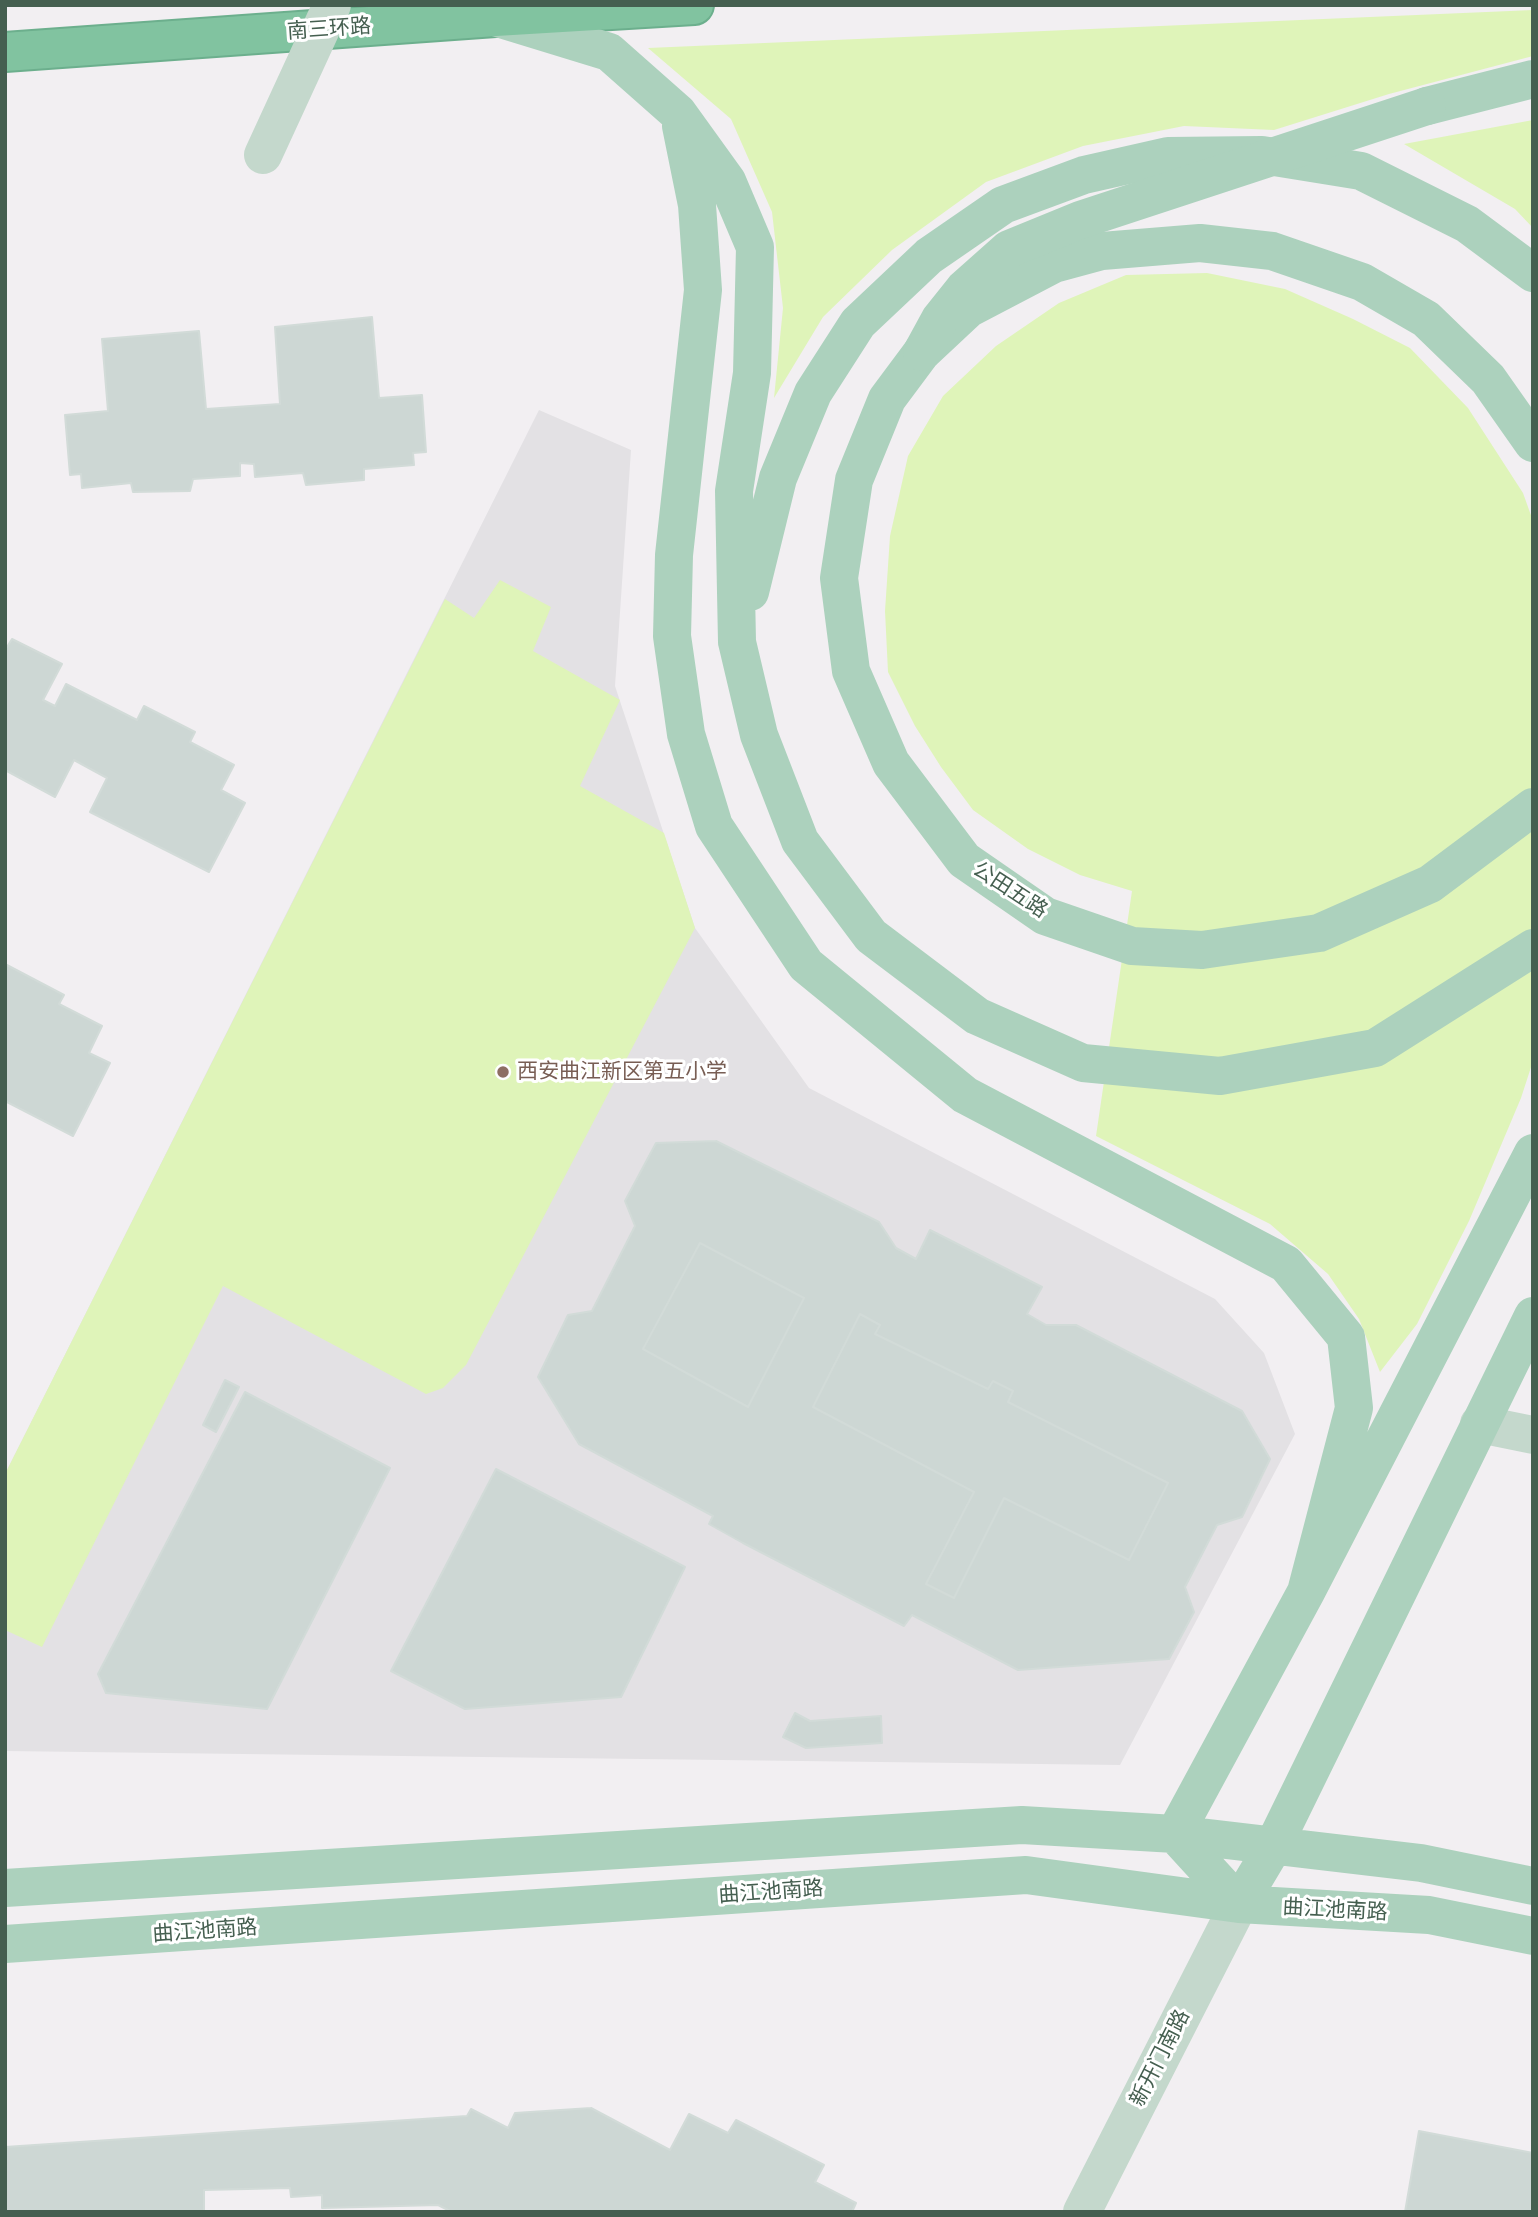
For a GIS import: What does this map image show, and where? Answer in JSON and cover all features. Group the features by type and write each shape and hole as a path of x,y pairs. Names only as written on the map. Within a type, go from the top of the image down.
{"highway":[{"name":"南三环路","path":"5,52 694,5"}],"main road":[{"path":"495,17 609,52 678,113 727,181 755,247 752,373 734,491 737,642 759,735 800,841 871,936 976,1016 1083,1063 1220,1076 1375,1048 1533,948"},
{"path":"922,352 940,319 964,289 1009,249 1080,220 1427,106 1533,79"},
{"path":"678,113 697,205 703,290 674,555 672,636 686,734 714,826 806,965 965,1095 1286,1264 1346,1337 1354,1408 1306,1592"},
{"path":"737,642 778,478 813,393 858,323 929,257 1003,205 1084,175 1168,156 1262,155 1361,171 1467,224 1533,273"},
{"path":"922,352 968,309 1054,264 1102,251 1200,243 1272,251 1362,282 1426,319 1488,379 1533,443"},
{"name":"公田五路","path":"922,352 887,400 854,480 839,578 851,671 891,764 964,860 1045,916 1132,946 1202,950 1319,933 1430,884 1533,807"},
{"path":"1175,1834 1306,1592 1533,1153"},
{"path":"1175,1834 1239,1904 1273,1847 1533,1316"},
{"path":"5,1888 1022,1825 1175,1834 1421,1863 1533,1886"},
{"name":"曲江池南路","path":"5,1944 1026,1874 1239,1904 1429,1915 1533,1936"}],"street":[{"path":"263,155 332,5"},
{"path":"1479,1424 1533,1435"},
{"name":"新开门南路","path":"1082,2212 1239,1904"}],"shaded area":[{"name":"西安曲江新区第五小学","path":"539,410 631,450 615,686 695,928 809,1088 1215,1299 1264,1353 1295,1434 1120,1765 5,1751 5,1474"}],"green space":[{"path":"1533,10 1533,56 1389,94 1274,130 1184,126 1083,146 986,182 892,250 823,317 774,398 783,308 772,212 731,119 648,48"},
{"path":"1533,120 1533,228 1515,209 1404,144"},
{"path":"1207,273 1285,289 1410,348 1468,408 1523,493 1533,521 1533,1061 1521,1098 1469,1221 1417,1324 1380,1372 1359,1319 1328,1274 1270,1224 1096,1136 1132,891 1080,875 1028,849 973,810 915,726 888,672 885,611 890,536 908,456 943,396 996,346 1059,303 1126,275"},
{"path":"500,580 551,607 533,651 620,700 580,786 664,833 695,928 466,1365 443,1388 426,1394 223,1286 42,1647 5,1630 5,1474 445,599 474,618"}],"building":[{"path":"372,317 379,398 422,395 426,452 413,453 414,465 364,469 364,480 306,485 303,473 255,477 254,464 240,463 240,476 193,479 190,491 133,492 131,483 82,488 81,474 70,475 65,415 108,411 102,339 199,331 206,409 280,404 275,327"},
{"path":"12,639 62,664 43,700 55,706 66,684 137,720 144,706 195,732 190,742 234,765 221,790 245,803 209,872 90,812 107,778 74,760 55,797 5,770 5,646 7,647"},
{"path":"5,964 64,995 59,1004 102,1026 89,1053 110,1063 73,1136 5,1101"},
{"path":"716,1141 879,1222 896,1248 916,1259 930,1230 1042,1287 1027,1314 1046,1325 1076,1325 1242,1411 1270,1459 1242,1517 1217,1525 1185,1587 1194,1612 1169,1659 1018,1670 912,1615 904,1626 709,1524 713,1516 579,1444 538,1377 568,1315 592,1311 635,1226 625,1201 656,1143","holes":["700,1243 804,1298 748,1407 643,1349","860,1314 880,1325 875,1334 988,1389 993,1381 1013,1391 1008,1402 1168,1483 1129,1560 1004,1498 954,1598 926,1584 974,1492 813,1407"]},
{"path":"700,1243 804,1298 748,1407 643,1349"},
{"path":"860,1314 880,1325 875,1334 988,1389 993,1381 1013,1391 1008,1402 1168,1483 1129,1560 1004,1498 954,1598 926,1584 974,1492 813,1407"},
{"path":"225,1380 239,1387 216,1432 203,1425"},
{"path":"245,1392 390,1468 267,1709 106,1693 98,1674"},
{"path":"496,1469 685,1567 621,1697 465,1709 391,1671"},
{"path":"795,1713 810,1721 881,1716 882,1743 806,1748 783,1737"},
{"path":"591,2108 670,2150 689,2114 728,2133 736,2120 824,2165 815,2182 856,2203 852,2212 452,2212 438,2205 322,2208 322,2195 291,2197 290,2188 204,2190 204,2212 5,2212 5,2147 467,2116 471,2109 508,2128 515,2113"},
{"path":"1419,2131 1533,2153 1533,2212 1405,2212"}],"place":[{"name":"西安曲江新区第五小学","path":"503,1072"}]}
